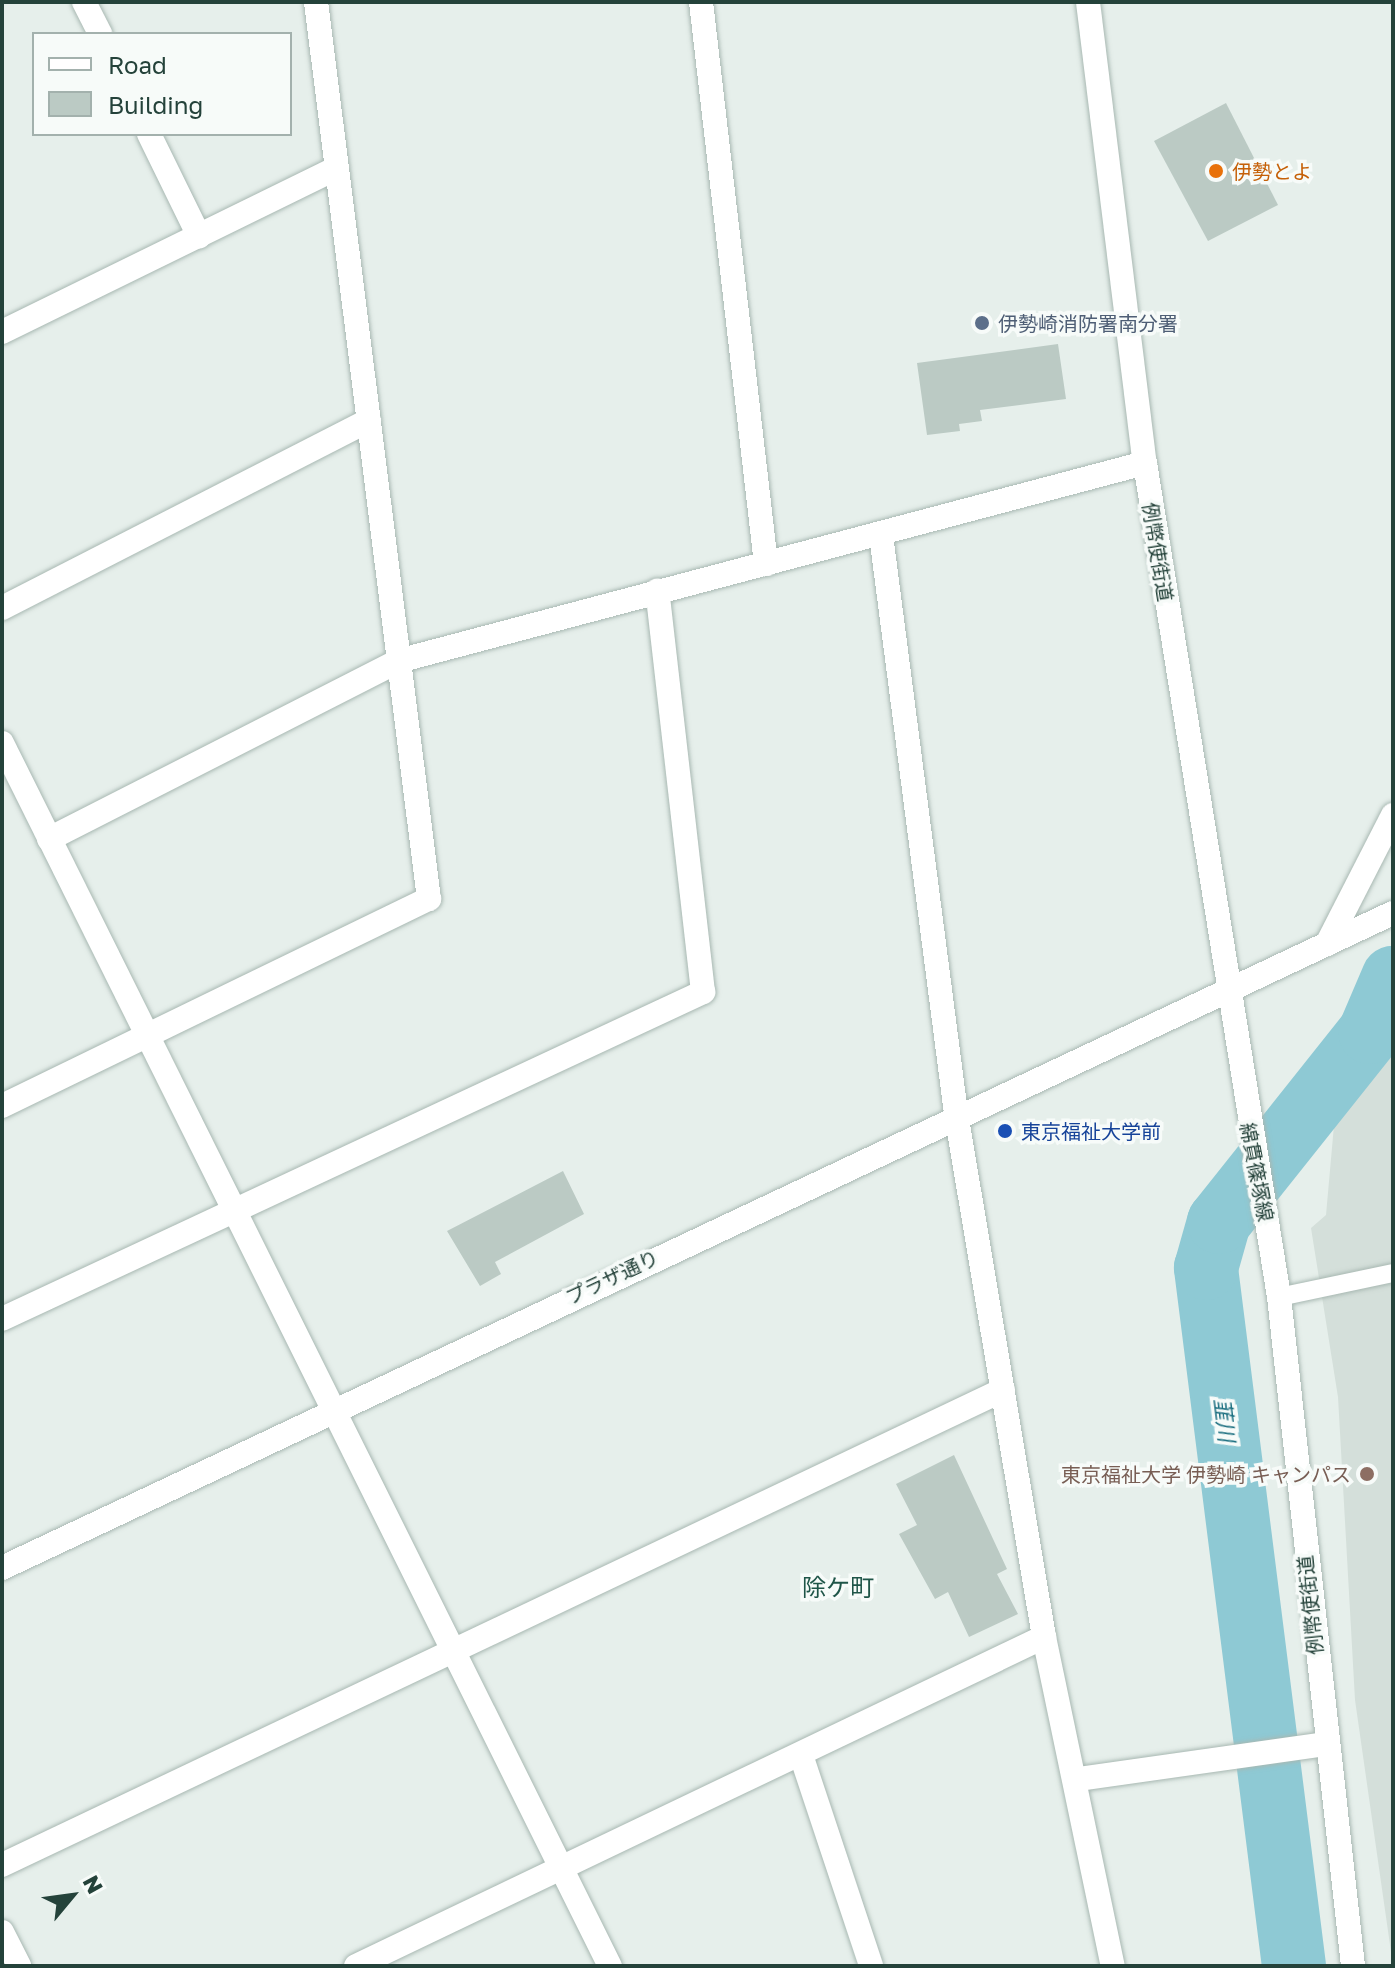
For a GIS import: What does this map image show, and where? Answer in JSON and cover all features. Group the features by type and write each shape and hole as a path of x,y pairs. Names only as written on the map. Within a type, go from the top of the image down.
{"street":[{"path":"84,2 99,32"},
{"path":"2,1106 429,899 316,2"},
{"path":"701,2 766,564"},
{"name":"例幣使街道","path":"1088,2 1145,463 1243,1100"},
{"path":"150,136 199,236"},
{"path":"6,321 199,236 335,169"},
{"path":"2,608 369,420"},
{"path":"49,839 398,661 1145,463"},
{"path":"881,535 956,1113 1044,1637 1079,1779 1113,1966"},
{"path":"2,1319 231,1208 703,992 657,591"},
{"path":"2,743 150,1034 231,1208 458,1651 610,1966"},
{"path":"1327,944 1393,815"},
{"name":"プラザ通り","path":"2,1568 956,1113 1391,915"},
{"name":"綿貫篠塚線","path":"1243,1100 1270,1244"},
{"name":"例幣使街道","path":"1270,1244 1279,1297 1324,1744 1353,1966"},
{"path":"2,1865 1003,1390"},
{"path":"356,1966 1044,1637"},
{"path":"1079,1779 1324,1744"},
{"path":"801,1755 871,1966"},
{"path":"2,1932 19,1966"}],"lane":[{"path":"1279,1297 1393,1273"}],"shaded area":[{"name":"東京福祉大学 伊勢崎 キャンパス","path":"1393,1030 1393,1966 1355,1700 1338,1397 1311,1228 1326,1215 1335,1114"}],"building":[{"path":"1226,103 1278,205 1208,241 1154,141"},
{"path":"1058,344 1066,399 980,410 982,421 959,424 960,431 927,435 917,363"},
{"path":"563,1171 584,1214 495,1262 501,1274 480,1286 447,1231"},
{"path":"954,1455 1007,1569 997,1574 1018,1614 969,1637 948,1592 935,1599 899,1534 917,1525 896,1484"}],"waterway":[{"name":"韮川","path":"1294,1966 1206,1268 1219,1222 1370,1032 1393,978"}],"place":[{"name":"伊勢とよ","path":"1216,171"},
{"name":"伊勢崎消防署南分署","path":"982,323"},
{"name":"東京福祉大学前","path":"1005,1131"},
{"name":"東京福祉大学 伊勢崎 キャンパス","path":"1367,1474"}],"district":[{"name":"除ケ町","path":"838,1587"}]}
